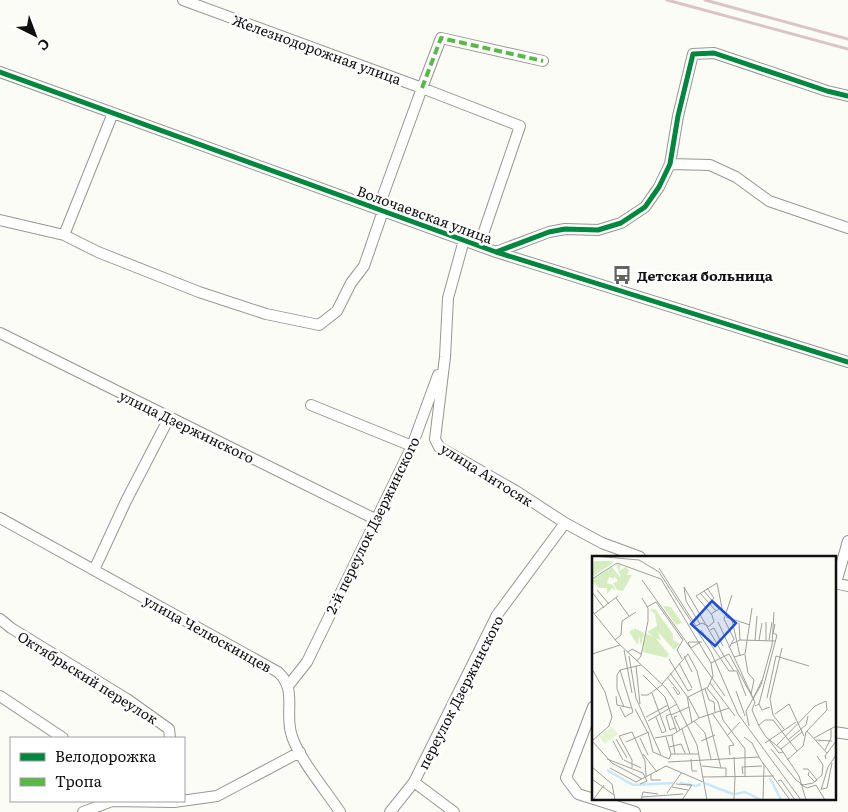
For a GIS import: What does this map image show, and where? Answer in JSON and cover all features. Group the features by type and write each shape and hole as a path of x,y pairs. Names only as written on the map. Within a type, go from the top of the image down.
{"street":[{"name":"Железнодорожная улица","path":"183,0 422,88"},
{"path":"0,220 64,235 98,252 199,292 266,314 319,326 337,311 352,283 364,266 422,88 441,38 543,61"},
{"path":"496,252 549,232 565,229 598,230 622,223 645,207 659,187 670,164 678,116 693,54 714,53 827,91 848,96"},
{"name":"Волочаевская улица","path":"0,72 496,252 848,362"},
{"path":"422,88 520,126 479,246"},
{"path":"64,235 112,114"},
{"path":"670,164 710,165 736,177 769,200 848,228"},
{"name":"улица Антосяк","path":"464,240 448,298 445,357 435,440 439,447 516,491 565,523 602,543 637,556"},
{"name":"улица Дзержинского","path":"0,334 375,519"},
{"name":"2-й переулок Дзержинского","path":"288,686 307,662 412,446 445,357"},
{"path":"311,405 412,446"},
{"path":"94,570 126,501 169,418"},
{"name":"улица Челюскинцев","path":"0,518 278,672 288,686"},
{"name":"переулок Дзержинского","path":"390,812 414,782 498,615 565,523"},
{"path":"836,580 848,541"},
{"name":"Октябрьский переулок","path":"0,619 11,628 127,698 169,729 170,737"},
{"path":"288,686 291,701 290,734 340,812"},
{"path":"0,696 61,737"},
{"path":"592,709 566,778 578,794 592,798"},
{"path":"185,800 217,796 300,752"},
{"path":"414,782 454,812"},
{"path":"597,800 635,812"},
{"path":"84,812 109,802"}],"railway":[{"path":"667,0 848,49"},
{"path":"705,0 848,39"}],"marked path":[{"path":"422,88 441,38 543,61"}],"cycle path":[{"path":"496,252 549,232 565,229 598,230 621,223 645,207 659,187 670,164 678,116 693,54 714,53 827,91 848,96"},
{"path":"0,72 496,252 848,362"}],"place":[{"name":"Детская больница","path":"622,275"}]}
